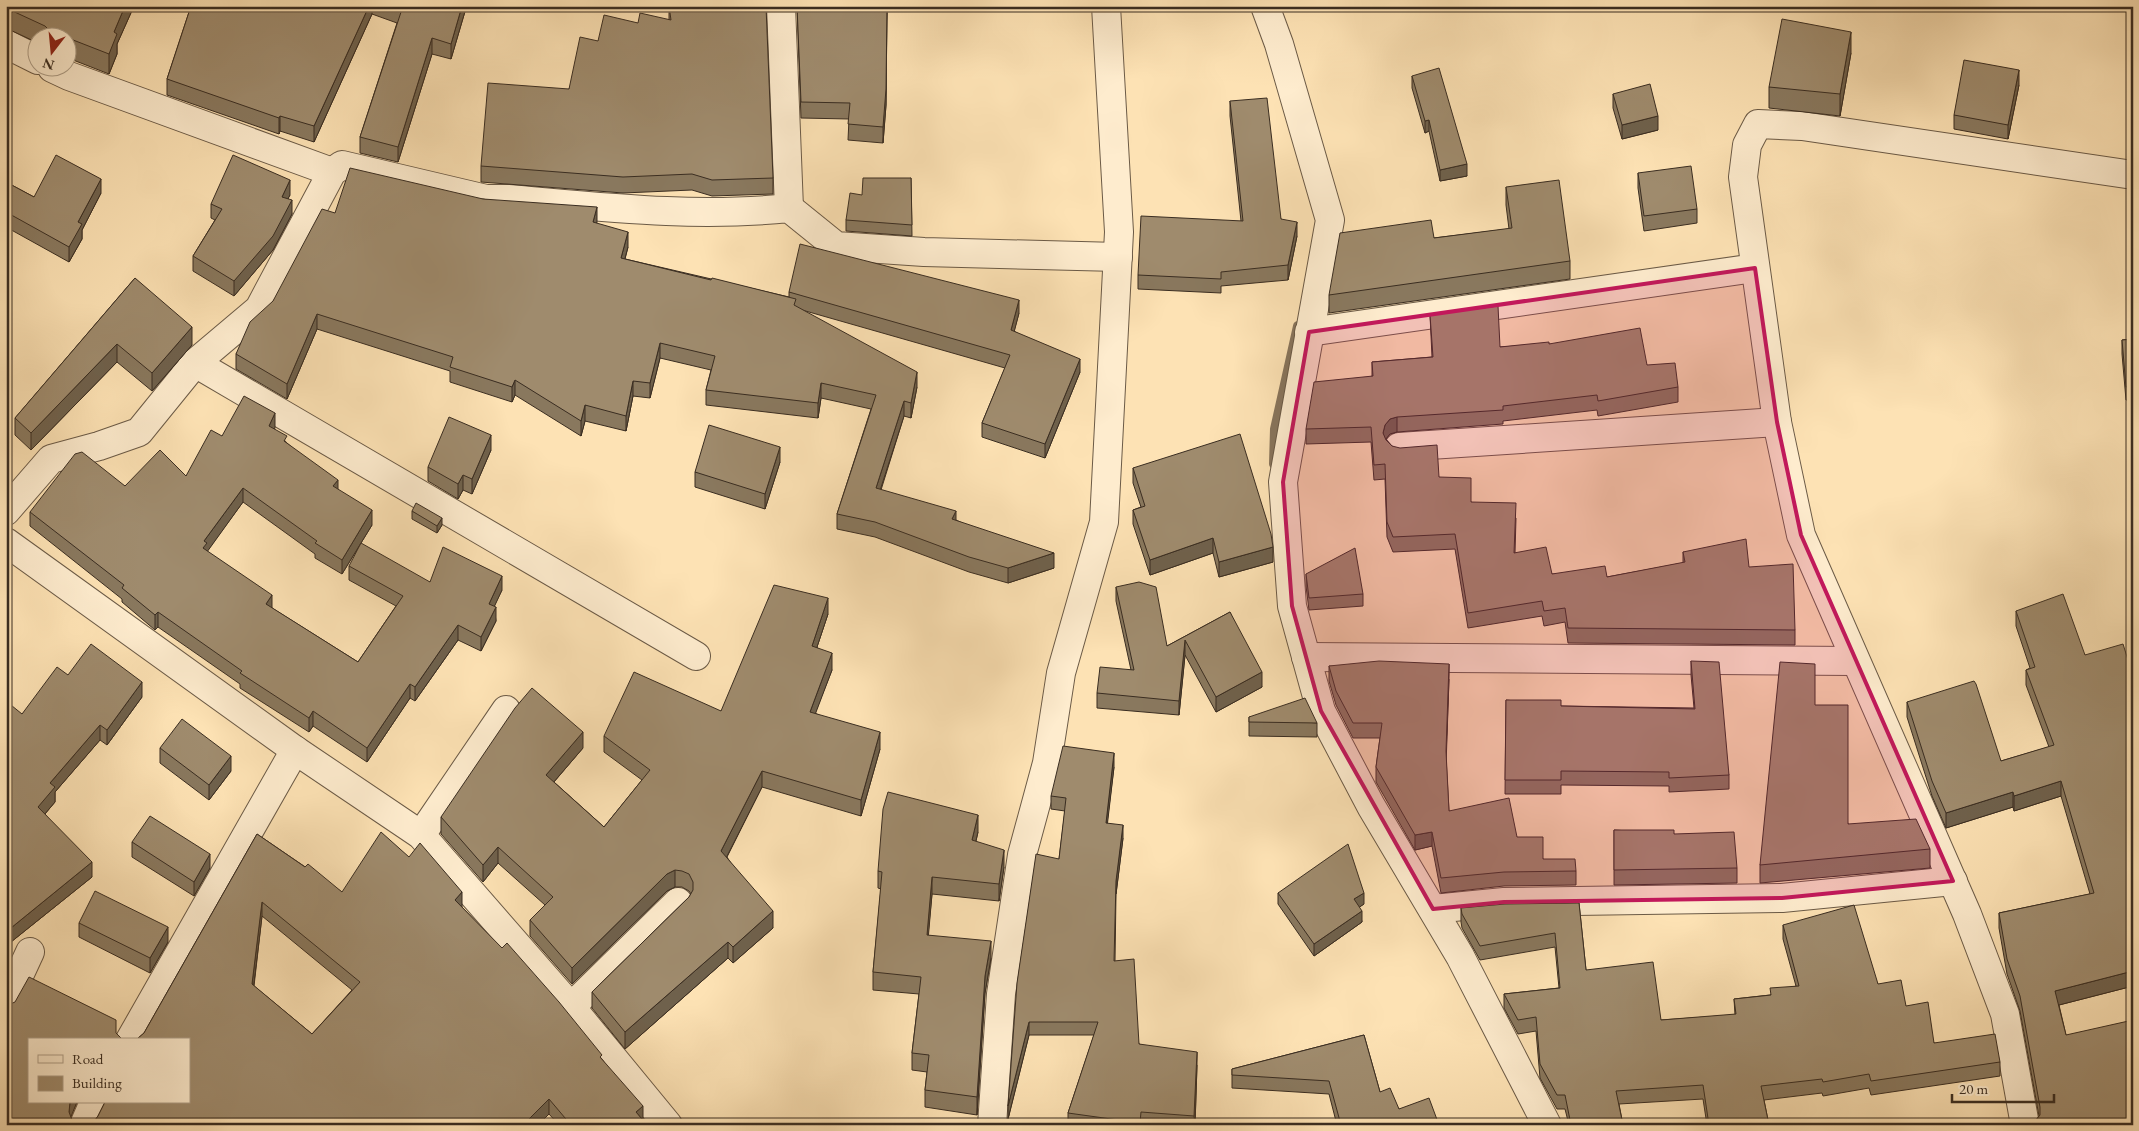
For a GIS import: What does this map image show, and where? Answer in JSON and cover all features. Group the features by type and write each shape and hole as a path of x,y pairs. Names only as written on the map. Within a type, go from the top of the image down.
{"street":[{"path":"781,6 789,208"},
{"path":"992,1125 1001,994 1022,855 1048,763 1061,672 1104,522 1119,232 1106,6"},
{"path":"1265,6 1280,44 1330,220 1282,482 1292,606 1321,711 1371,806 1460,956 1547,1125"},
{"path":"6,44 28,55"},
{"path":"74,78 332,172"},
{"path":"2025,1125 2005,1014 1953,882 1801,535 1777,422 1743,177 1747,145 1758,124 1802,126 2133,175"},
{"path":"6,511 51,459 99,446 139,432 196,363 259,309 332,172 342,165 486,199 508,199 673,213 749,212 789,208 836,246 924,252 1118,257"},
{"path":"1309,332 1755,268"},
{"path":"196,363 696,656"},
{"path":"1399,447 1777,422"},
{"path":"6,542 295,750 421,835 570,1006 668,1125"},
{"path":"1306,657 1855,661"},
{"path":"421,835 506,710"},
{"path":"131,1038 295,750"},
{"path":"1433,909 1504,902 1782,898 1953,882"},
{"path":"570,1006 678,902"},
{"path":"6,1004 30,952"},
{"path":"84,1125 93,1104"}],"highlighted area":[{"path":"1755,268 1777,422 1801,535 1953,881 1782,898 1504,902 1433,909 1321,711 1292,606 1283,482 1309,332"}],"building":[{"path":"6,6 125,6 114,32 117,34 109,54 78,42 78,28 47,28 6,8"},
{"path":"191,6 369,6 314,126 280,116 279,118 167,79"},
{"path":"393,6 462,6 451,44 432,38 398,147 360,137 402,9"},
{"path":"669,6 766,6 773,178 712,180 692,174 623,177 481,166 488,83 569,89 580,37 598,41 604,15 638,23 640,13 671,20"},
{"path":"797,6 887,6 886,89 883,127 848,124 850,103 801,102"},
{"path":"1782,19 1851,32 1840,94 1769,87"},
{"path":"1964,60 2019,70 2008,125 1954,115"},
{"path":"1439,68 1467,164 1440,170 1429,120 1425,121 1412,76"},
{"path":"1650,84 1658,116 1622,125 1613,94"},
{"path":"1267,98 1281,219 1297,222 1288,265 1221,272 1221,279 1138,275 1141,216 1243,221 1230,101"},
{"path":"56,155 101,179 78,222 82,224 69,247 6,212 6,182 34,197"},
{"path":"233,155 290,180 282,197 292,200 273,236 234,281 193,256 222,209 211,204"},
{"path":"1691,166 1697,209 1644,216 1638,173"},
{"path":"350,168 483,199 597,207 593,222 628,232 621,258 796,299 794,305 917,372 911,403 904,401 876,488 956,511 952,519 1054,553 1008,568 969,557 875,522 837,514 876,395 821,383 818,403 706,390 715,356 660,343 650,383 633,381 626,416 585,405 581,421 515,380 512,387 450,367 453,357 317,314 287,384 236,354 250,322 273,301 322,209 335,213"},
{"path":"863,178 911,178 912,225 846,220 850,193 862,195"},
{"path":"1559,180 1570,261 1329,295 1340,233 1431,220 1434,238 1512,228 1506,187"},
{"path":"800,244 1019,300 1011,330 1080,359 1045,444 982,423 1010,355 789,292"},
{"path":"135,278 192,327 152,373 117,344 31,433 15,418"},
{"path":"1498,306 1500,347 1549,342 1549,344 1640,328 1647,365 1675,363 1678,387 1598,401 1597,395 1503,406 1503,410 1397,417 1390,419 1385,425 1383,433 1386,440 1392,446 1400,448 1437,445 1439,477 1471,478 1471,502 1516,503 1514,553 1546,547 1552,574 1605,566 1607,577 1685,562 1683,552 1746,539 1749,567 1793,564 1795,630 1568,628 1565,608 1544,611 1542,601 1468,613 1455,534 1393,537 1387,522 1385,464 1374,465 1371,427 1306,429 1314,382 1373,376 1372,362 1433,357 1430,315"},
{"path":"2133,339 2133,405 2130,386 2126,387 2122,340"},
{"path":"244,396 275,413 269,426 287,436 284,441 338,480 333,486 372,510 342,560 315,543 317,541 243,488 204,541 207,543 203,548 272,595 266,604 358,662 403,596 349,566 361,543 430,582 443,547 502,576 489,604 496,607 481,637 458,625 415,687 410,684 367,748 313,711 309,718 240,673 242,671 158,612 155,615 122,588 124,585 30,512 75,454 82,452 125,486 160,450 186,476 211,430 222,436"},
{"path":"449,417 491,435 472,479 463,475 458,484 428,467"},
{"path":"709,425 780,447 765,494 695,472"},
{"path":"1240,434 1271,534 1273,547 1219,562 1213,538 1150,560 1133,510 1145,506 1133,468"},
{"path":"416,503 442,518 437,526 412,511"},
{"path":"1355,548 1363,594 1309,598 1306,574"},
{"path":"1139,582 1156,587 1167,646 1230,612 1262,672 1216,697 1185,640 1179,701 1097,693 1100,667 1134,670 1116,587"},
{"path":"774,585 828,598 812,646 832,653 810,712 880,732 861,800 762,771 721,851 773,911 733,947 728,942 625,1032 592,992 689,897 693,890 693,882 689,874 675,870 667,874 572,968 530,920 553,897 498,847 483,865 441,817 515,708 532,688 583,732 546,775 604,827 650,770 604,736 634,672 721,711"},
{"path":"2063,594 2085,655 2123,644 2133,676 2133,971 2055,991 2066,1035 2133,1020 2133,1125 2037,1125 2036,1120 2040,1115 2040,1107 2020,996 2007,959 1999,913 2094,893 2061,781 2014,796 2013,792 1946,813 1932,781 1907,702 1974,681 2001,761 2054,745 2026,670 2035,667 2016,611"},
{"path":"91,644 142,682 107,730 100,725 50,783 55,787 38,807 92,862 6,932 6,701 22,714 57,667 68,675"},
{"path":"1379,661 1449,664 1446,751 1449,811 1509,798 1517,837 1543,837 1543,859 1575,859 1576,871 1504,872 1441,878 1432,832 1415,835 1376,767 1382,723 1353,723 1336,691 1329,666"},
{"path":"1691,661 1719,662 1729,775 1669,778 1669,772 1561,771 1561,780 1505,780 1506,700 1561,700 1561,706 1695,709"},
{"path":"1780,662 1815,664 1815,705 1848,705 1848,824 1916,819 1930,849 1760,865"},
{"path":"1305,698 1317,723 1249,722 1249,717"},
{"path":"182,719 231,756 209,785 160,748"},
{"path":"1063,746 1114,753 1106,823 1123,825 1116,881 1114,961 1134,959 1139,1044 1197,1052 1194,1116 1141,1112 1140,1123 1068,1113 1098,1022 1029,1022 1008,1106 1017,983 1036,854 1059,859 1066,798 1051,796"},
{"path":"888,792 978,815 972,840 1004,850 999,884 932,877 927,935 991,941 985,976 977,1097 925,1090 929,1055 912,1053 921,977 873,972 882,872 878,871 883,809"},
{"path":"150,816 210,854 194,882 132,842"},
{"path":"1614,830 1674,830 1674,834 1734,832 1737,868 1614,870"},
{"path":"381,832 409,857 420,843 462,892 455,900 502,948 507,943 602,1055 600,1057 643,1106 636,1112 647,1125 571,1125 549,1099 523,1125 88,1125 93,1123 104,1104 190,1104 190,1038 138,1038 144,1033 257,834 305,867 308,864 342,892","holes":["262,902 360,982 312,1034 252,984"]},
{"path":"1348,844 1364,893 1354,899 1362,911 1314,944 1278,893"},
{"path":"95,891 168,927 150,958 79,923"},
{"path":"1579,903 1586,970 1653,962 1661,1020 1736,1014 1734,999 1771,995 1770,988 1799,986 1783,925 1854,905 1878,984 1901,980 1906,1006 1928,1002 1934,1043 1995,1034 2000,1062 1871,1081 1869,1074 1823,1082 1822,1079 1761,1086 1769,1125 1709,1125 1703,1085 1616,1091 1623,1125 1571,1125 1565,1095 1557,1095 1540,1064 1536,1017 1518,1020 1504,994 1560,988 1555,933 1480,946 1462,914 1461,908 1505,904"},
{"path":"29,977 116,1020 116,1033 121,1038 28,1038 28,1104 70,1104 69,1112 72,1120 78,1125 6,1125 6,1100 10,1094 6,1091 6,1004 15,1002"},
{"path":"1364,1035 1380,1092 1390,1088 1399,1109 1429,1098 1439,1125 1341,1125 1329,1081 1232,1075 1232,1069"}],"waterway":[{"path":"1274,464 1275,429 1298,326"}]}
